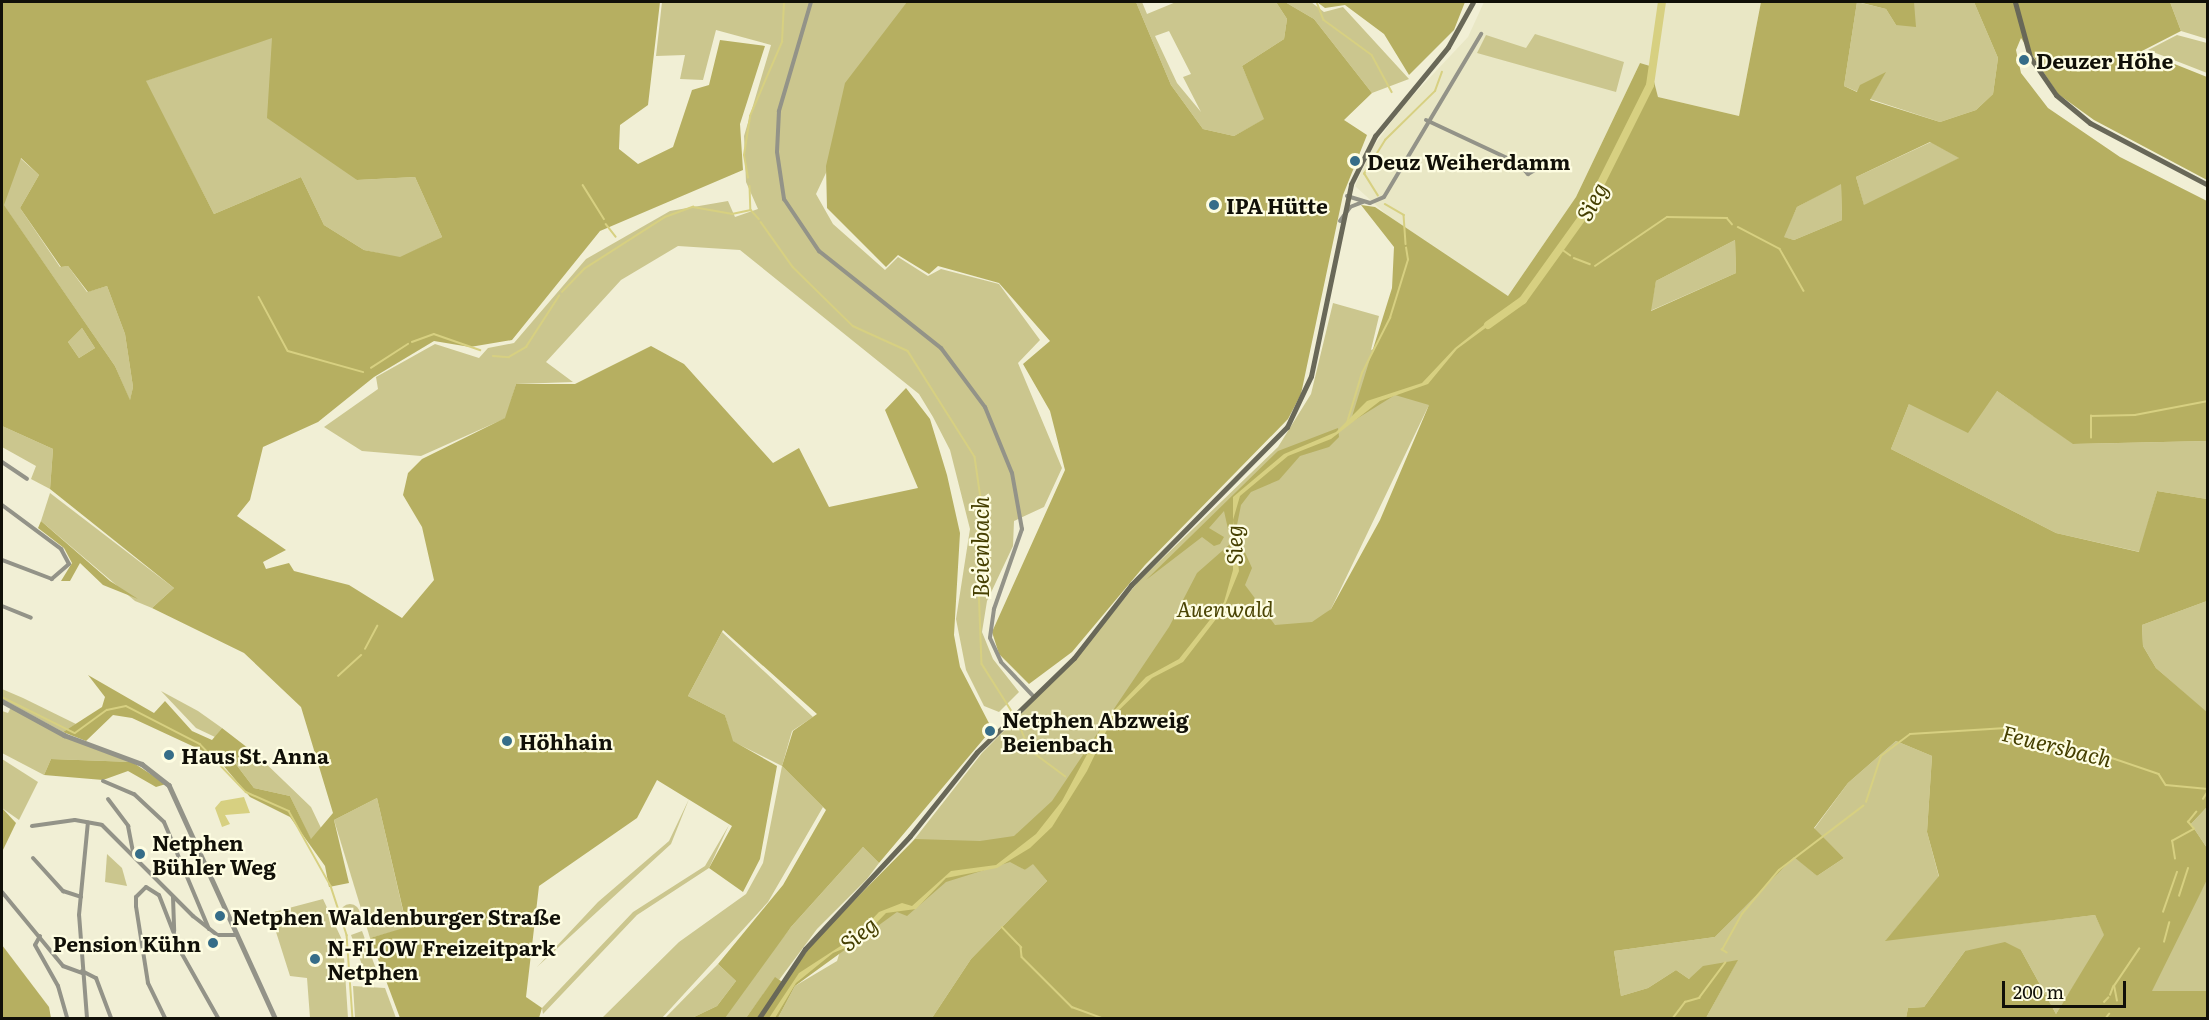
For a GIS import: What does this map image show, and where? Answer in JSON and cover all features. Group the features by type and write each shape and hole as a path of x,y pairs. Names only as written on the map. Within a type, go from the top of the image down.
{"main road":[{"path":"759,1018 805,949 904,844 1004,723 1074,658 1131,585 1266,453 1293,418 1315,363 1340,221 1347,196 1375,136 1448,47 1473,2"},
{"path":"2015,2 2030,57 2065,104 2116,138 2208,185"}],"street":[{"path":"811,2 778,117 784,199 819,251 941,348 985,407 1012,473 1022,529 994,609 990,638 1001,662 1033,696"},
{"path":"1340,221 1350,207 1384,197 1426,120 1481,34"},
{"path":"1426,120 1518,163"},
{"path":"1347,196 1363,202"},
{"path":"2,462 27,478"},
{"path":"2,505 61,549 69,564 52,579 2,560"},
{"path":"2,606 31,618"},
{"path":"2,700 64,735 142,764 169,785 235,935 275,1018"},
{"path":"103,782 134,794 164,822 209,929"},
{"path":"108,799 128,826 133,851"},
{"path":"32,826 88,822 110,830 133,851 173,896 209,929 226,938 235,935"},
{"path":"87,1018 82,972 81,897 88,822"},
{"path":"33,858 63,891 81,897"},
{"path":"165,1018 148,983 136,906 146,887 159,895 174,932 218,1018"},
{"path":"2,892 63,966 96,978 111,1018"},
{"path":"173,896 174,932"},
{"path":"40,936 35,945 58,986 67,1018"}],"shaded area":[{"path":"1484,2 1761,2 1739,116 1658,97 1650,66 1640,63 1576,197 1508,296 1398,225 1355,186 1373,147 1403,106 1468,37"}],"green space":[{"path":"2,2 660,2 648,105 620,125 619,149 638,164 673,147 692,90 709,85 720,40 765,46 740,124 743,170 600,231 512,340 470,347 434,341 374,377 318,422 263,447 250,500 237,516 286,550 263,562 266,569 289,563 294,571 349,585 402,618 434,580 422,527 403,495 408,473 422,459 505,418 516,384 575,384 651,346 684,364 773,463 799,448 829,507 918,488 885,410 906,388 930,419 947,475 960,533 954,635 960,667 992,729 879,863 863,847 791,927 725,1018 692,1018 717,1006 736,981 718,964 783,885 826,810 782,766 793,731 817,714 723,630 688,696 725,715 733,741 777,766 760,859 743,892 709,868 732,826 657,780 637,818 539,886 526,997 542,1008 539,1018 400,1018 370,938 407,927 377,798 334,820 349,883 329,887 325,866 290,817 250,797 216,757 132,718 113,715 86,741 63,732 102,707 105,697 88,675 154,713 165,701 192,731 212,740 222,728 257,755 235,763 254,788 290,796 311,839 333,813 301,707 244,653 152,608 174,588 50,489 53,449 2,426","holes":["272,38 267,118 357,180 415,177 442,237 400,257 364,250 324,225 301,177 214,214 146,81","21,158 39,175 20,208 61,267 68,266 88,292 107,286 125,334 133,387 130,400 115,366 4,205","82,328 95,348 79,358 68,342"]},
{"path":"662,2 907,2 816,194 833,224 885,270 898,257 928,276 941,269 999,284 1040,340 1018,363 1062,468 1044,507 1014,521 1013,546 987,601 982,632 993,659 1019,692 999,712 984,706 966,670 956,619 970,529 950,450 933,417 919,394 740,250 678,246 621,280 546,362 573,382 516,384 506,418 421,456 362,451 324,427 378,389 376,377 435,344 479,358 488,348 514,343 586,259 670,211 728,201 735,217 758,209 746,182 744,136 771,45 716,30 703,80 680,79 685,55 656,56"},
{"path":"907,2 1136,2 1171,85 1203,129 1234,136 1264,119 1242,66 1284,39 1287,19 1276,2 1285,2 1314,19 1372,93 1344,120 1367,135 1343,195 1301,394 1288,419 1145,565 1072,652 1029,684 999,654 992,632 1065,470 1050,411 1023,364 1050,341 999,283 938,266 929,274 898,255 886,267 827,208 826,166 845,83"},
{"path":"1136,2 1142,2 1147,14 1176,2 1276,2 1287,19 1284,39 1242,66 1265,119 1234,136 1203,129 1171,85","holes":["1169,31 1191,74 1183,77 1201,112 1177,83 1155,36"]},
{"path":"1285,2 1311,2 1324,12 1343,7 1409,79 1372,93 1314,19"},
{"path":"1317,2 1465,2 1454,30 1409,75 1384,34 1345,5 1325,8"},
{"path":"1761,2 1857,2 1844,86 1857,92 1860,85 1886,72 1870,100 1940,122 1976,110 1993,94 1998,58 1974,2 2170,2 2181,31 2142,51 2207,77 2207,180 2094,120 2058,94 2021,38 2016,50 2021,73 2048,108 2120,157 2207,201 2207,441 2073,444 1997,391 1968,433 1909,404 1891,449 2056,533 2139,552 2157,491 2207,499 2207,601 2142,625 2143,646 2156,668 2208,713 2207,807 2191,824 2207,848 2207,880 2152,991 2207,991 2207,1018 1906,1018 1908,1008 1924,1007 1965,951 2005,942 2021,950 2056,1014 2104,935 2095,915 1885,941 1939,876 1927,832 1932,756 1896,741 1848,783 1814,828 1844,858 1817,876 1794,857 1715,937 1614,951 1621,996 1648,988 1676,970 1689,979 1703,966 1738,960 1706,1018 932,1018 971,959 1047,881 1033,864 1025,870 1010,862 946,882 907,916 897,912 795,986 778,1018 746,1018 775,977 784,983 815,940 915,839 980,841 1014,836 1052,801 1169,627 1197,573 1238,537 1252,568 1245,585 1275,625 1312,622 1331,609 1380,520 1429,405 1395,395 1350,423 1392,288 1394,247 1361,205 1375,207 1508,296 1576,197 1640,63 1650,66 1658,97 1739,116","holes":["1930,142 1959,158 1864,205 1856,177","1841,184 1842,220 1794,240 1784,237 1797,207","1735,240 1736,273 1651,311 1656,281"]},
{"path":"1857,2 1886,9 1896,25 1914,2 1974,2 1998,58 1993,94 1976,110 1940,122 1870,99 1885,73 1858,92 1844,86"},
{"path":"1858,2 1914,2 1916,27 1896,25 1886,9"},
{"path":"2170,2 2207,2 2207,39 2181,31"},
{"path":"1535,34 1624,62 1616,92 1477,53 1486,35 1526,48"},
{"path":"2177,35 2207,43 2207,73 2148,50"},
{"path":"272,37 357,180 415,177 442,237 400,258 364,250 324,225 301,177 214,214 145,81"},
{"path":"1931,142 1960,158 1864,206 1856,177"},
{"path":"20,158 39,175 20,208 60,267 68,266 87,292 107,286 125,334 133,387 130,401 115,366 3,204"},
{"path":"1841,183 1842,220 1794,240 1783,237 1797,207"},
{"path":"1735,240 1736,273 1650,311 1656,281"},
{"name":"Auenwald","path":"1333,303 1379,316 1371,350 1490,304 1427,409 1331,609 1033,863 1047,881 971,959 932,1018 778,1018 795,986 837,961 856,900 895,864 982,753 1074,660 1138,582 1278,447 1311,394","holes":["1033,863 1025,870 1016,864"]},
{"path":"82,328 95,348 79,358 68,342"},
{"path":"1997,391 2074,444 2207,441 2207,499 2157,491 2140,552 2056,533 1891,449 1909,404"},
{"path":"2,426 53,449 50,489 31,479 36,466 2,447"},
{"path":"1338,428 1339,437 1329,447 1300,456 1279,480 1251,492 1241,505 1236,530 1228,529 1224,511 1209,528 1224,537 1220,544 1214,546 1202,537 1146,580 1278,451"},
{"path":"50,493 174,588 152,608 135,601 41,521"},
{"path":"41,521 110,581 138,599 103,585 80,563 70,581 61,581 72,563 64,548 38,528"},
{"path":"2207,601 2207,713 2156,668 2143,646 2142,625"},
{"path":"722,632 813,717 792,731 782,766 732,741 725,715 688,696"},
{"path":"2,689 76,724 63,732 2,699"},
{"path":"161,691 198,711 222,728 215,737 196,728"},
{"path":"11,707 63,736 132,762 51,759 44,775 2,753 2,711 8,713"},
{"path":"1896,741 1932,756 1927,832 1939,877 1886,940 2095,915 2105,936 2056,1014 2021,950 1965,951 1924,1007 1908,1008 1906,1018 1706,1018 1737,961 1689,979 1676,970 1648,988 1621,996 1614,951 1715,937 1794,856 1817,876 1844,858 1814,829 1848,783"},
{"path":"257,755 311,807 321,828 311,840 290,796 254,788 235,763"},
{"path":"2,759 38,782 19,820 2,808"},
{"path":"51,759 132,762 166,784 156,787 128,771 103,780 44,775"},
{"path":"782,766 823,807 768,902 662,1018 602,1018 679,942 746,894 763,863"},
{"path":"377,798 407,928 370,938 334,820"},
{"path":"689,799 671,844 537,967 598,902 669,841"},
{"path":"2207,807 2207,848 2191,824"},
{"path":"2,808 16,823 2,852"},
{"path":"729,825 709,868 637,915 543,1014 542,1008 633,912 705,866"},
{"path":"863,847 879,863 867,879 817,929 779,980 775,978 746,1018 720,1018 791,927"},
{"path":"107,854 122,868 127,886 105,882"},
{"path":"2207,880 2207,991 2151,992 2164,960"},
{"name":"N-FLOW Freizeitpark Netphen","path":"323,899 343,942 348,1018 310,1018 307,978 290,976 270,913"},
{"path":"350,904 357,907 360,914 357,921 350,924 343,921 340,914 343,907"},
{"path":"362,931 379,977 368,981 351,935"},
{"path":"2,945 49,1007 51,1018 2,1018"},
{"path":"718,964 736,981 717,1006 692,1018 665,1018"},
{"path":"353,986 385,988 396,1018 355,1018"}],"water":[{"path":"1489,321 1495,321 1457,349 1428,384 1380,401 1331,439 1288,456 1240,496 1233,520 1233,497 1284,454 1336,432 1367,401 1422,383 1455,348"},
{"path":"1233,520 1239,571 1223,610 1183,662 1152,678 1114,715 1087,771 1052,827 1030,848 997,868 946,878 916,909 886,913 857,943 833,953 796,983 775,1018 769,1018 799,973 856,936 879,912 902,903 912,906 951,871 996,865 1036,834 1062,801 1106,719 1146,677 1179,659 1224,602 1233,570"},
{"path":"244,797 250,813 225,815 230,824 222,827 215,808 221,801"}],"waterway":[{"name":"Beienbach","path":"748,178 744,155 750,116 782,42 784,2"},
{"path":"1317,2 1324,20 1372,55 1392,92"},
{"name":"Sieg","path":"1488,325 1523,300 1587,211 1650,85 1662,2"},
{"path":"1378,196 1364,174 1385,140 1435,91 1442,72"},
{"path":"583,185 604,219"},
{"name":"Beienbach","path":"750,186 751,210 759,219"},
{"path":"1385,204 1404,215 1406,244"},
{"path":"562,292 584,269 665,217 693,207 732,214 751,210"},
{"path":"1595,266 1667,217 1727,218 1732,224"},
{"name":"Beienbach","path":"761,222 793,267 853,326 908,351 975,457 983,512 977,534 982,664 1013,713"},
{"path":"606,224 616,237"},
{"path":"1738,227 1780,249 1804,291"},
{"path":"1347,423 1362,373 1390,318 1408,260 1406,248"},
{"path":"1563,250 1570,255"},
{"path":"1574,258 1590,264"},
{"path":"493,356 509,357 526,347 559,296"},
{"path":"259,297 288,351 363,372"},
{"path":"412,342 434,334 480,350"},
{"path":"371,368 408,344"},
{"path":"2091,438 2091,416 2135,415 2208,401"},
{"path":"365,649 377,626"},
{"path":"338,676 361,655"},
{"path":"2,697 75,733 107,710 126,706 200,744 246,792 289,811 331,886 347,935 353,1018"},
{"name":"Beienbach","path":"1016,717 1030,750 1065,776"},
{"name":"Feuersbach","path":"1866,802 1881,756 1910,734 2006,728 2159,774 2166,785 2208,789"},
{"path":"2203,799 2208,791"},
{"name":"Feuersbach","path":"1727,953 1722,950 1742,914 1779,870 1863,806"},
{"path":"2175,859 2172,841 2194,829 2188,822 2196,812"},
{"path":"2179,896 2188,868"},
{"path":"2163,912 2177,872"},
{"path":"2164,942 2169,923"},
{"path":"1002,927 1021,947 1022,957 1072,1007 1102,1018"},
{"path":"2117,1001 2114,986 2139,949"},
{"name":"Feuersbach","path":"1673,1018 1685,1002 1699,998 1725,963"},
{"path":"2110,995 2113,987"},
{"path":"2104,1002 2108,998"},
{"path":"2106,1018 2109,1014"}],"place":[{"name":"Deuzer Höhe","path":"2024,60"},
{"name":"Deuz Weiherdamm","path":"1355,161"},
{"name":"IPA Hütte","path":"1214,205"},
{"name":"Netphen Abzweig Beienbach","path":"990,731"},
{"name":"Höhhain","path":"507,741"},
{"name":"Haus St. Anna","path":"169,755"},
{"name":"Netphen Bühler Weg","path":"140,854"},
{"name":"Netphen Waldenburger Straße","path":"220,916"},
{"name":"Pension Kühn","path":"213,943"},
{"name":"N-FLOW Freizeitpark Netphen","path":"315,959"}]}
